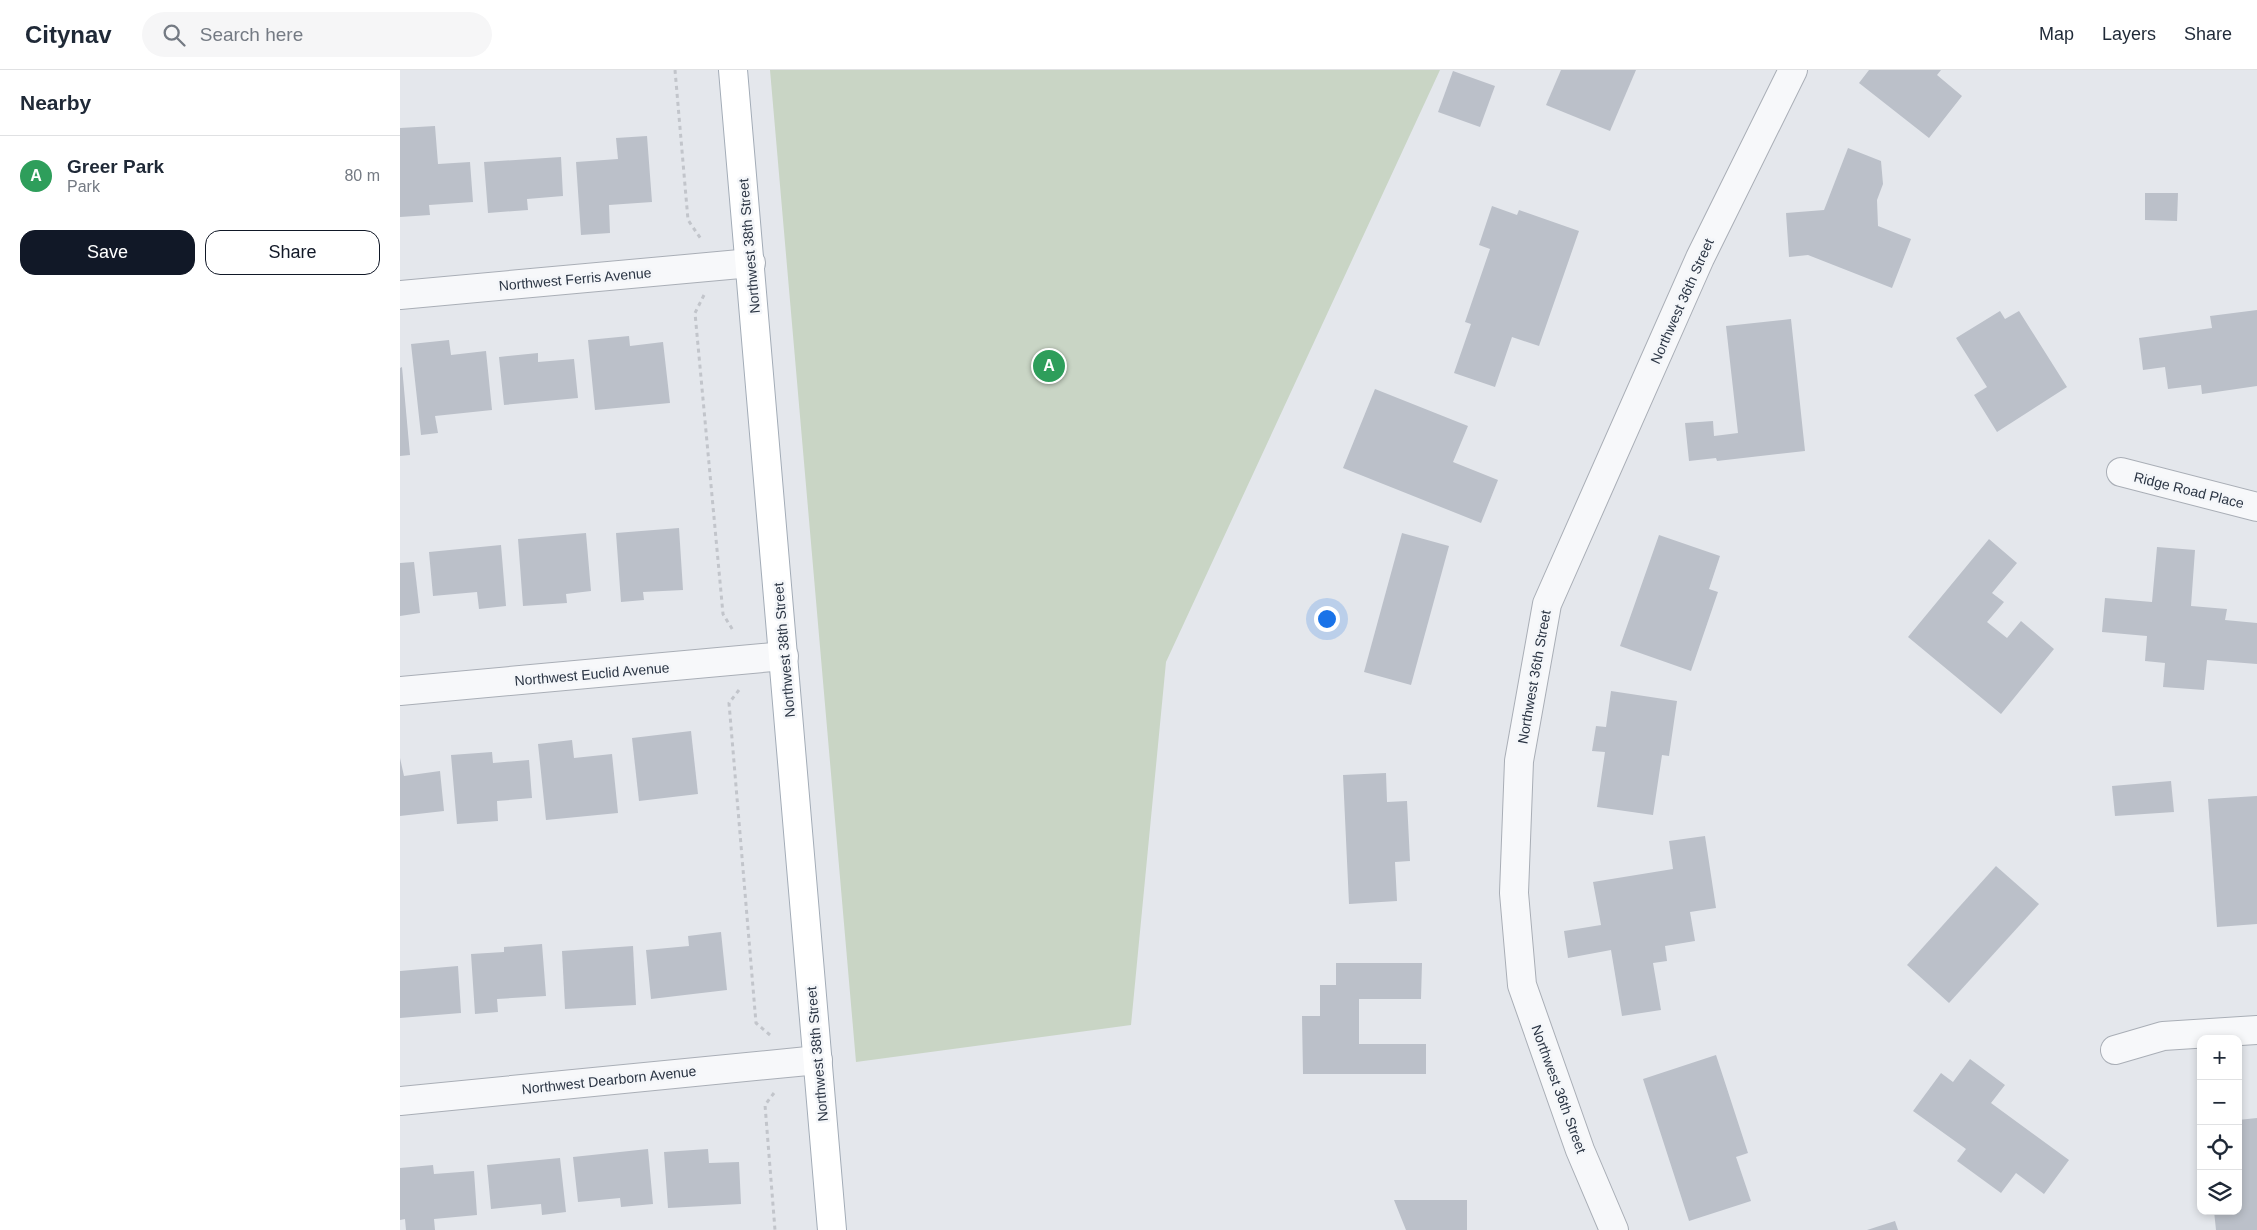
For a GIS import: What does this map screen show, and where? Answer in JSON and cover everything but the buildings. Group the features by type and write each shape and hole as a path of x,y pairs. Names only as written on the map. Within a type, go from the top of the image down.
{"main road":[{"name":"Northwest 38th Street","path":"733,70 751,263 832,1230"}],"street":[{"name":"Northwest 36th Street","path":"1614,1230 1580,1150 1522,984 1514,893 1519,761 1547,604 1700,258 1793,70"},
{"name":"Northwest Ferris Avenue","path":"400,295 751,263"},
{"name":"Ridge Road Place","path":"2121,472 2257,507"},
{"name":"Northwest Euclid Avenue","path":"400,691 784,656"},
{"path":"2115,1050 2163,1036 2257,1030"},
{"name":"Northwest Dearborn Avenue","path":"400,1101 818,1060"}],"green space":[{"path":"770,70 1440,70 1166,662 1131,1025 856,1062"}],"place":[{"name":"Greer Park","path":"1049,366"}]}
